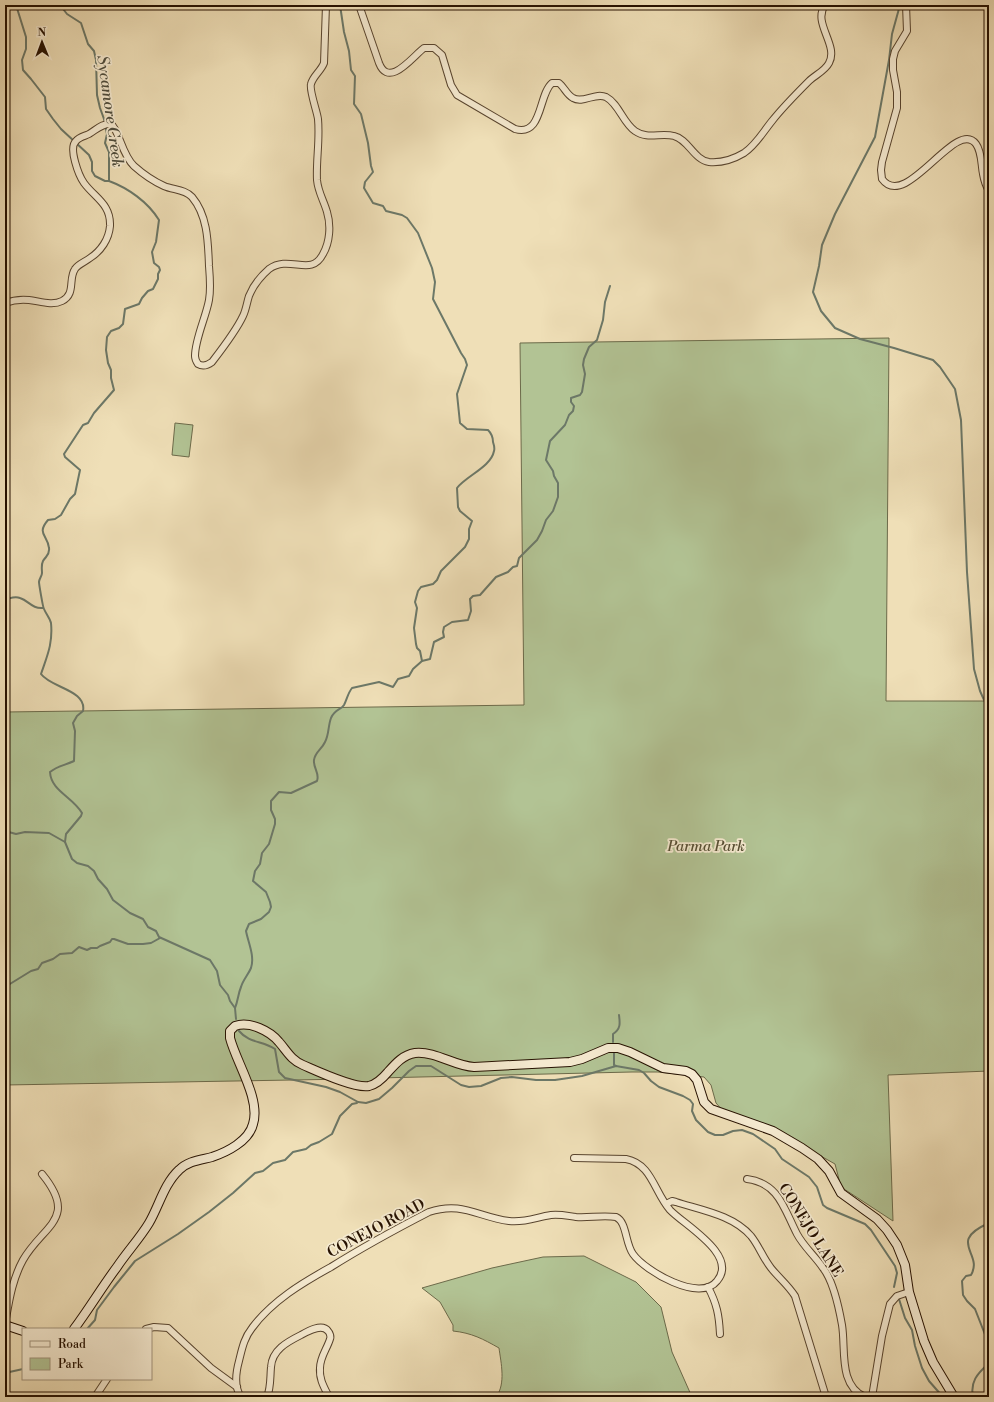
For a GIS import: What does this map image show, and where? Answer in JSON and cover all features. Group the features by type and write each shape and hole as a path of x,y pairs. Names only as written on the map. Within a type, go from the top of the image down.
{"main road":[{"path":"75,1328 145,1229 168,1184 176,1173 188,1164 217,1155 230,1149 243,1139 251,1130 254,1119 252,1100 244,1072 230,1038 230,1031 232,1028 241,1025 253,1026 271,1035 280,1042 290,1056 298,1063 352,1084 362,1086 376,1084 404,1057 411,1054 419,1053 437,1056 463,1065 474,1067 570,1062 582,1059 608,1048 618,1048 666,1069 686,1070 697,1080 704,1102 711,1108 773,1131 807,1151 822,1162 829,1171 841,1193 877,1219 893,1237 904,1260 909,1292 929,1354 954,1397"},
{"path":"5,1325 22,1331"}],"street":[{"path":"5,303 20,300 54,303 62,301 70,293 75,268 94,255 106,240 110,229 109,213 81,179 74,158 73,146 79,139 104,125 111,124 114,127 123,149 133,165 162,185 188,193 194,200 200,212 207,234 210,293 195,357 198,364 202,366 212,362 240,322 251,291 264,274 281,263 304,266 315,263 322,256 327,244 329,229 328,218 318,189 318,120 310,88 312,81 322,69 324,63 326,5"},
{"path":"359,5 379,63 382,70 386,72 392,73 398,71 424,48 434,48 442,55 451,85 457,96 515,129 525,129 534,123 538,117 546,92 550,85 556,82 562,85 570,96 577,99 598,96 605,97 611,101 630,126 636,131 649,136 674,136 681,139 702,160 713,162 723,161 737,156 752,147 777,115 828,65 832,54 822,24 822,10 825,5"},
{"path":"838,5 850,5"},
{"path":"906,5 907,31 895,51 893,59 893,70 898,92 897,108 882,162 882,179 890,185 896,186 905,183 920,173 953,144 967,139 973,141 978,147 984,178 989,191"},
{"path":"574,1158 626,1159 637,1162 646,1170 666,1204 674,1214 708,1242 720,1259 722,1266 721,1275 718,1281 708,1287 718,1308 720,1334"},
{"path":"5,1325 13,1286 23,1260 50,1228 56,1214 56,1194 42,1174"},
{"name":"CONEJO LANE","path":"747,1179 766,1184 777,1194 803,1245 820,1264 828,1276 842,1326 846,1373 849,1383 853,1389 864,1397"},
{"path":"666,1204 672,1201 727,1219 744,1229 752,1236 772,1269 787,1284 795,1296 826,1397"},
{"name":"CONEJO ROAD","path":"240,1397 236,1381 237,1366 246,1338 252,1328 274,1305 318,1274 352,1254 439,1208 462,1208 507,1221 516,1222 552,1215 576,1217 616,1217 619,1218 623,1224 627,1243 634,1256 654,1273 674,1283 700,1288 708,1287"},
{"path":"872,1397 880,1343 890,1304 897,1296 909,1292"},
{"path":"267,1397 271,1382 272,1360 279,1349 304,1333 321,1327 325,1328 330,1334 330,1338 322,1356 320,1369 323,1385 329,1397"},
{"path":"150,1328 168,1328 211,1368 238,1388"},
{"path":"95,1397 106,1380"},
{"path":"5,1390 7,1397"}],"green space":[{"name":"Parma Park","path":"889,338 886,701 989,701 989,1071 888,1075 893,1221 841,1187 835,1164 787,1137 724,1112 716,1103 711,1085 704,1077 658,1072 632,1072 378,1078 371,1086 350,1079 5,1085 5,712 524,705 520,343"},
{"path":"175,423 193,425 189,457 172,455"},
{"path":"584,1256 636,1282 661,1307 672,1352 692,1397 496,1397 502,1380 502,1367 499,1348 477,1337 466,1333 453,1331 453,1325 440,1302 422,1288 492,1268 543,1257"}],"waterway":[{"path":"16,5 26,37 26,49 22,60 23,70 45,97 46,109 53,119 61,129 89,155 92,162 92,171 95,176 105,181 109,181"},
{"name":"Sycamore Creek","path":"60,5 67,14 81,23 88,44 94,51 96,60 97,95 107,134 105,143 109,152 109,181 137,196 149,207 159,220 156,242 152,252 154,263 160,270 158,279 153,289 148,291 139,304 125,309 123,324 119,328 111,331 107,337 106,350 114,390 94,413 88,423 83,425 64,454 65,457 80,470 75,494 70,499 61,515 55,519 48,520 43,528 49,550 42,562 42,574 39,582 43,608 51,623 51,637 49,650 41,674 52,683 80,698 83,704 83,711 77,716 73,723 75,731 74,761 50,772 51,779 58,789 78,807 82,813 66,834 65,842 72,859 77,863 88,866 94,871 113,900 130,913 143,919 148,927 156,931 159,937 210,960 217,971 220,985 228,995 235,1008 236,1019"},
{"path":"235,1008 242,984 250,971 252,963 252,954 246,931 249,924 261,919 269,912 271,907 266,892 253,881 255,871 260,864 262,853 269,844 275,824 275,819 271,810 271,801 279,792 291,793 317,781 318,775 314,763 315,757 324,744 331,718 336,711 344,705 352,688 379,682 393,687 398,679 409,676 413,669 422,661 420,651 416,644 414,628 417,608 415,602 418,591 421,587 433,584 437,580 441,571 465,547 469,539 469,529 472,521 460,511 458,507 457,488 488,462 492,457 494,449 492,436 488,430 467,429 460,423 457,394 467,365 433,299 435,282 432,268 418,233 407,218 402,215 386,211 383,206 373,203 364,188 365,182 373,172 361,114 354,104 355,76 351,70 340,5"},
{"path":"900,5 892,34 889,60 875,137 835,214 822,245 813,292 821,311 835,328 860,339 933,360 940,367 955,389 961,420 967,572 974,669 980,691 989,711"},
{"path":"422,661 430,659 434,642 444,637 444,627 452,622 468,620 471,611 470,599 473,596 480,595 496,577 517,566 519,558 537,540 546,520 553,511 558,497 558,483 546,460 550,441 565,425 569,415 573,411 574,406 571,402 571,398 580,395 582,392 585,374 583,365 584,359 589,347 597,340 610,286"},
{"path":"5,597 7,599 18,597 33,606 43,608"},
{"path":"5,831 16,834 25,832 49,833 65,842"},
{"path":"5,987 31,971 38,969 42,963 53,959 60,954 72,953 79,947 87,950 97,948 110,942 112,939 128,944 143,944 151,943 160,938"},
{"path":"613,1042 613,1034 619,1026 619,1015"},
{"name":"Sycamore Creek","path":"239,1031 247,1038 266,1044 275,1049 279,1072 285,1078 326,1087 340,1092 358,1102 366,1103 379,1099 416,1066 431,1066 461,1085 469,1087 481,1086 501,1078 512,1077 536,1080 555,1080 582,1076 616,1066 639,1070 659,1087 690,1100 693,1104 692,1111 696,1120 708,1132 715,1135 723,1135 733,1131 742,1130 753,1134 775,1149 782,1159 809,1177 817,1187 823,1205 865,1224 871,1230 895,1266 897,1273 894,1287"},
{"path":"614,1052 614,1065 616,1066"},
{"path":"88,1328 95,1320 97,1310 135,1261 178,1234 209,1212 255,1173 263,1171 273,1163 285,1160 293,1152 306,1149 332,1134 340,1116 352,1104 357,1103"},
{"path":"973,1397 972,1392 975,1379 988,1364 988,1347 986,1337 975,1309 963,1295 962,1281 966,1276 971,1275 974,1267 968,1242 970,1236 976,1230 989,1223"},
{"name":"Sycamore Creek","path":"899,1299 905,1318 912,1330 922,1368 929,1381 943,1397"},
{"path":"5,1373 22,1369"}]}
